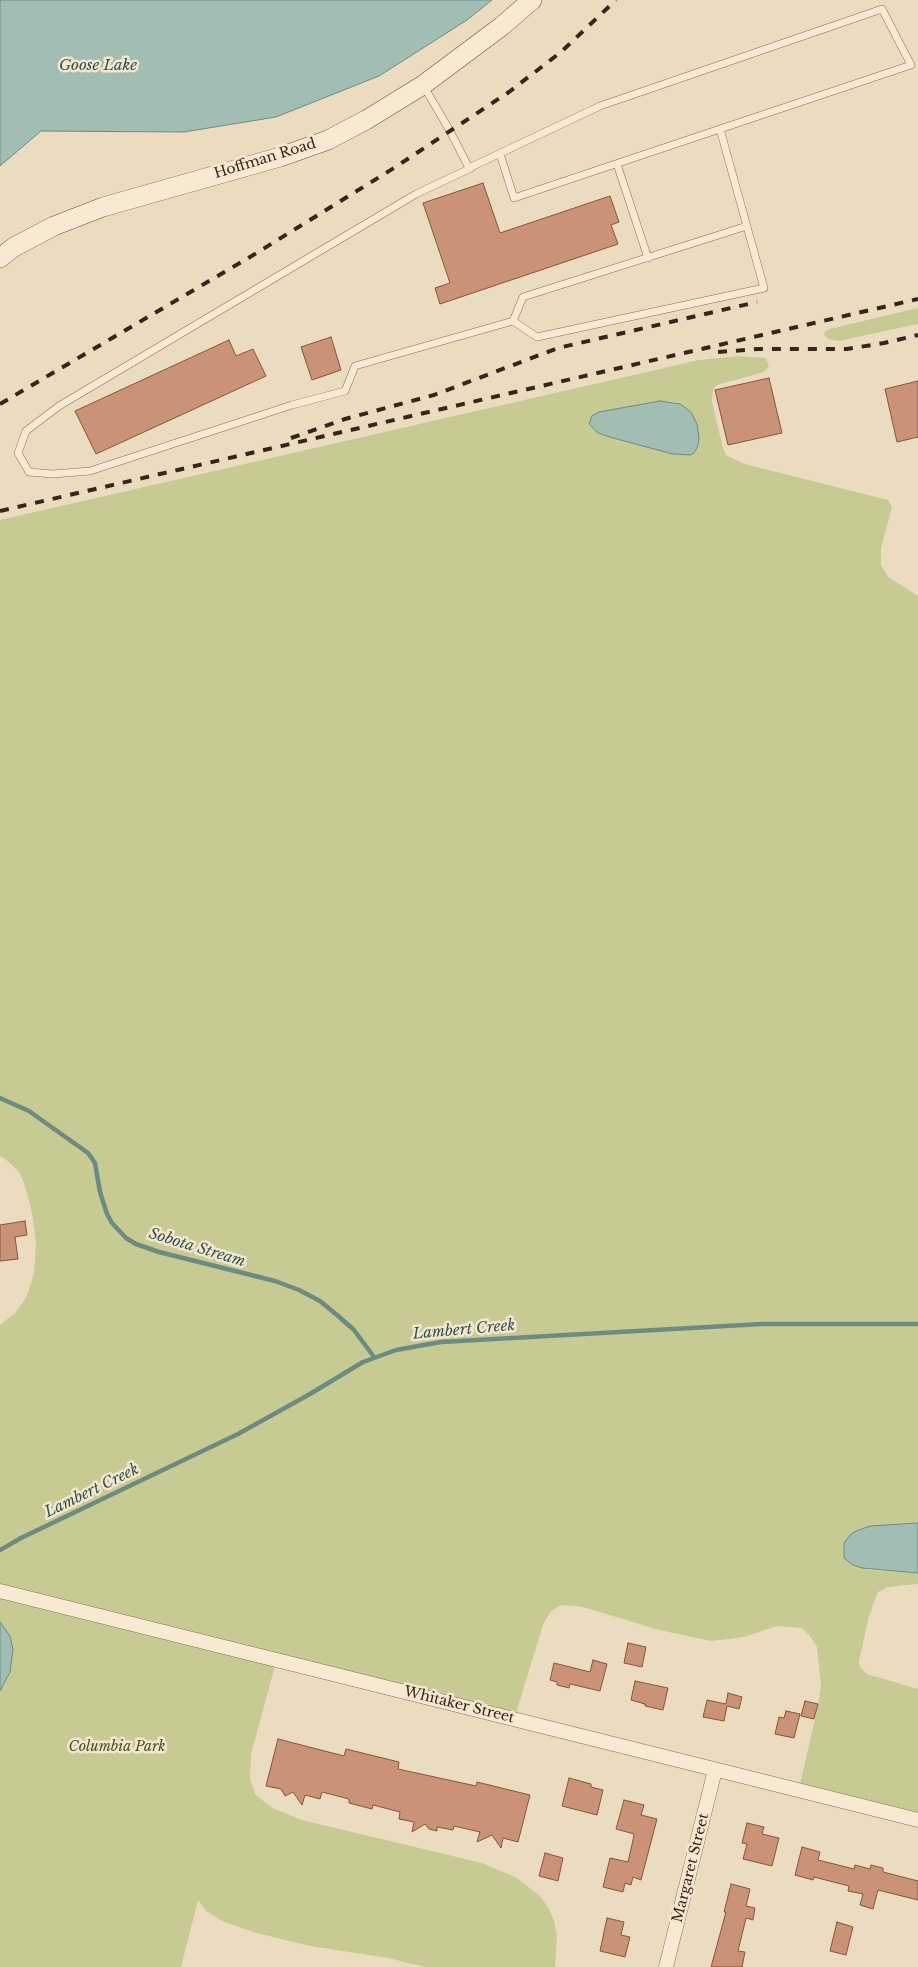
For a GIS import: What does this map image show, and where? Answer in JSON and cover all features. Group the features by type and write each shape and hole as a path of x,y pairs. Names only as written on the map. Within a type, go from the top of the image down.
{"street":[{"name":"Hoffman Road","path":"0,258 14,247 54,226 103,207 280,157 328,140 366,120 423,85 502,26 532,0"},
{"name":"Whitaker Street","path":"0,1591 918,1820"},
{"name":"Margaret Street","path":"666,1967 716,1770"}],"lane":[{"path":"500,154 514,198 617,164 720,129 912,65 882,9 600,106 416,194 59,406 26,431 18,453 29,472 53,474 90,471 292,405 345,391 355,366 513,321 537,337 764,288 720,129"},
{"path":"423,85 469,168 471,168"},
{"path":"617,164 648,258"},
{"path":"513,321 523,297 747,226"}],"green space":[{"path":"918,308 918,324 839,341 828,339 824,335 829,329"},
{"path":"739,356 766,358 769,366 764,372 717,385 713,390 712,402 726,455 745,464 888,500 892,507 881,548 881,565 888,577 918,596 918,1523 864,1528 856,1531 847,1539 843,1548 853,1565 871,1570 918,1573 918,1584 888,1587 878,1592 869,1616 859,1661 860,1667 867,1674 918,1689 918,1814 800,1784 821,1686 817,1647 802,1628 777,1626 744,1637 711,1641 659,1630 583,1607 561,1605 550,1612 543,1625 516,1713 0,1584 0,1325 16,1312 27,1296 34,1273 36,1245 32,1212 24,1183 19,1172 0,1156 0,520 699,360","holes":["660,401 674,402 685,407 699,442 694,453 690,455 673,454 603,435 599,412"]},
{"name":"Columbia Park","path":"0,1598 275,1666 251,1754 250,1778 255,1794 272,1808 302,1820 482,1863 517,1878 541,1897 549,1909 557,1935 555,1967 425,1967 388,1958 310,1946 253,1932 222,1921 206,1911 198,1900 181,1967 0,1967"}],"water":[{"name":"Goose Lake","path":"0,0 492,0 467,20 379,76 276,117 184,132 41,131 0,166"},
{"path":"660,401 680,404 691,412 697,424 699,437 698,446 694,453 690,455 673,454 613,438 598,433 589,424 592,416 599,412"},
{"path":"918,1523 918,1573 862,1568 853,1565 844,1558 844,1543 856,1531 870,1526"},
{"path":"0,1622 10,1636 13,1650 10,1672 0,1691"}],"building":[{"path":"483,183 500,233 610,196 619,222 611,225 618,244 440,304 435,288 450,283 423,203"},
{"path":"331,337 341,370 312,380 301,347"},
{"path":"229,340 236,356 253,349 266,376 96,454 75,411"},
{"path":"769,378 782,433 728,445 715,390"},
{"path":"918,381 918,437 897,442 885,389"},
{"path":"25,1221 27,1235 15,1237 18,1259 0,1261 0,1225"},
{"path":"628,1643 646,1647 642,1667 624,1663"},
{"path":"593,1660 607,1664 600,1691 570,1684 569,1688 557,1685 557,1682 550,1680 554,1663 590,1672"},
{"path":"635,1681 668,1688 663,1710 645,1706 645,1704 631,1700"},
{"path":"728,1693 742,1697 739,1709 727,1706 724,1721 703,1717 707,1700 726,1704"},
{"path":"805,1701 818,1704 814,1719 801,1716"},
{"path":"786,1711 800,1714 794,1738 775,1734 779,1717 784,1718"},
{"path":"278,1739 344,1756 346,1749 399,1762 398,1769 476,1786 477,1782 530,1795 518,1842 503,1838 501,1848 492,1835 477,1842 480,1832 454,1826 453,1830 437,1827 437,1831 429,1829 425,1824 412,1832 414,1822 399,1819 400,1812 373,1805 372,1809 349,1803 349,1799 322,1792 320,1799 305,1795 302,1805 293,1792 285,1796 281,1789 266,1786"},
{"path":"569,1778 591,1784 591,1787 603,1790 597,1815 562,1806"},
{"path":"624,1800 644,1805 641,1815 657,1819 641,1880 633,1877 631,1885 625,1883 623,1892 603,1887 610,1858 628,1862 634,1834 616,1829"},
{"path":"747,1823 764,1827 762,1834 779,1838 772,1866 743,1859 747,1844 742,1843"},
{"path":"802,1847 820,1852 818,1860 854,1869 855,1865 870,1869 871,1865 883,1868 883,1872 918,1881 918,1900 878,1890 873,1909 860,1905 863,1894 848,1891 849,1886 814,1877 813,1880 795,1875"},
{"path":"545,1853 563,1858 558,1881 539,1876"},
{"path":"731,1884 750,1889 746,1906 755,1908 753,1920 746,1918 738,1951 745,1952 742,1967 711,1967 726,1912 724,1912"},
{"path":"607,1918 624,1922 621,1935 630,1937 625,1957 600,1951"},
{"path":"837,1922 853,1927 846,1955 830,1951"}],"waterway":[{"name":"Sobota Stream","path":"0,1098 29,1111 88,1153 95,1163 100,1192 107,1214 112,1223 126,1238 136,1244 159,1252 275,1281 299,1290 320,1301 354,1330 374,1357"},
{"name":"Lambert Creek","path":"0,1550 21,1538 238,1434 363,1362 396,1350 441,1342 762,1324 918,1324"}],"railway":[{"path":"0,404 250,257 394,168 509,92 561,52 616,0"},
{"path":"0,511 918,299"},
{"path":"291,438 345,419 434,395 558,348 757,302"},
{"path":"718,352 758,349 847,349 918,335"}]}
